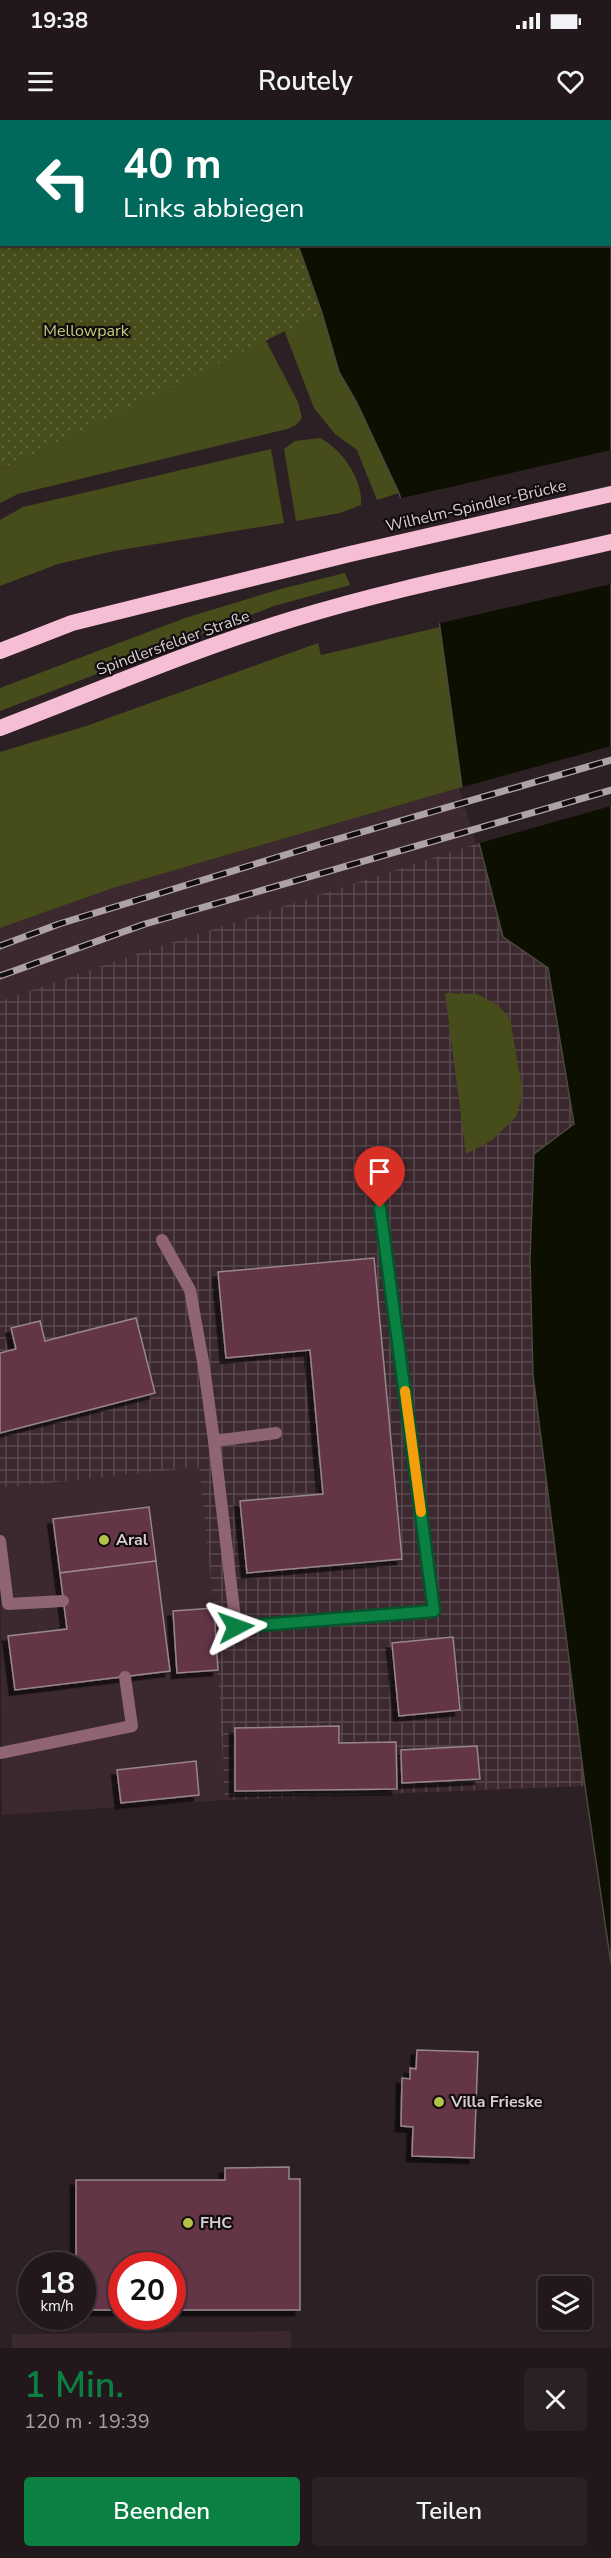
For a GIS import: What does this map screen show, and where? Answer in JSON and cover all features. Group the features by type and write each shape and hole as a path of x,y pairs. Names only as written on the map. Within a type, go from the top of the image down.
{"highway":[{"name":"Wilhelm-Spindler-Brücke","path":"0,651 72,623 350,554 611,494"},
{"name":"Spindlersfelder Straße","path":"0,728 210,646 293,619 361,600 611,543"}],"lane":[{"path":"162,1240 190,1290 204,1367 236,1627 434,1611 380,1208"},
{"path":"214,1441 276,1433"},
{"path":"0,1541 8,1604 63,1601"},
{"path":"1,1753 132,1726 125,1677"}],"shaded area":[{"path":"298,246 611,246 611,1964 585,1786 533,1375 530,1259 534,1154 574,1124 548,968 503,937 462,787 430,555 409,526 399,493 357,403 339,372 322,313"},
{"path":"462,787 479,843 133,955 0,1001 0,928 113,888"},
{"path":"479,843 503,937 548,968 574,1124 534,1154 530,1259 533,1376 585,1786 225,1800 214,1608 199,1467 0,1488 0,1001 133,955"},
{"path":"199,1466 214,1608 225,1800 2,1815 0,1488"},
{"path":"291,2331 291,2348 12,2348 12,2334"}],"green space":[{"name":"Mellowpark","path":"0,246 298,246 322,313 0,470"},
{"path":"322,313 339,372 357,403 399,493 377,500 357,450 335,434 314,408 284,330"},
{"path":"265,339 298,402 302,418 296,425 18,494 0,503 0,470"},
{"path":"320,438 336,450 350,466 359,486 361,505 340,513 296,521 284,449 295,441"},
{"path":"271,449 284,523 114,551 58,564 0,586 0,520 23,507"},
{"path":"345,573 350,585 274,606 0,711 0,688 185,618 277,590"},
{"path":"440,627 462,787 113,888 0,928 0,752 86,726 318,643 321,655"},
{"path":"445,993 477,994 499,1006 510,1019 523,1094 516,1117 492,1140 466,1154"}],"pier":[{"path":"611,450 611,584 436,624 427,556 407,528 398,499"},
{"path":"611,746 611,806 476,844 459,788"}],"building":[{"path":"374,1258 402,1559 247,1573 240,1501 323,1494 310,1350 226,1358 218,1272"},
{"path":"136,1318 155,1393 0,1433 0,1353 16,1349 11,1328 40,1321 45,1341"},
{"name":"Aral","path":"149,1507 156,1561 60,1573 53,1519"},
{"path":"156,1561 170,1671 15,1690 8,1636 67,1629 60,1573"},
{"path":"214,1608 218,1670 177,1673 173,1611"},
{"path":"453,1637 460,1710 399,1716 392,1643"},
{"path":"339,1726 339,1743 396,1742 397,1789 235,1791 235,1728"},
{"path":"477,1746 480,1779 402,1783 401,1750"},
{"path":"196,1761 199,1795 121,1803 117,1770"},
{"name":"Villa Frieske","path":"417,2050 478,2052 474,2158 412,2156 413,2127 401,2126 402,2078 410,2079 410,2068 416,2069"},
{"name":"FHC","path":"289,2167 289,2179 300,2179 300,2310 186,2310 186,2252 108,2252 108,2310 96,2310 96,2252 76,2252 76,2180 225,2180 225,2168"}],"railway":[{"path":"0,946 59,924 324,843 611,760"},
{"path":"0,976 145,924 611,790"}],"slow traffic":[{"path":"405,1391 421,1512"}],"place":[{"name":"Aral","path":"104,1540"},
{"name":"Villa Frieske","path":"439,2102"},
{"name":"FHC","path":"188,2223"}],"route":[{"path":"236,1627 434,1611 380,1208"}]}
